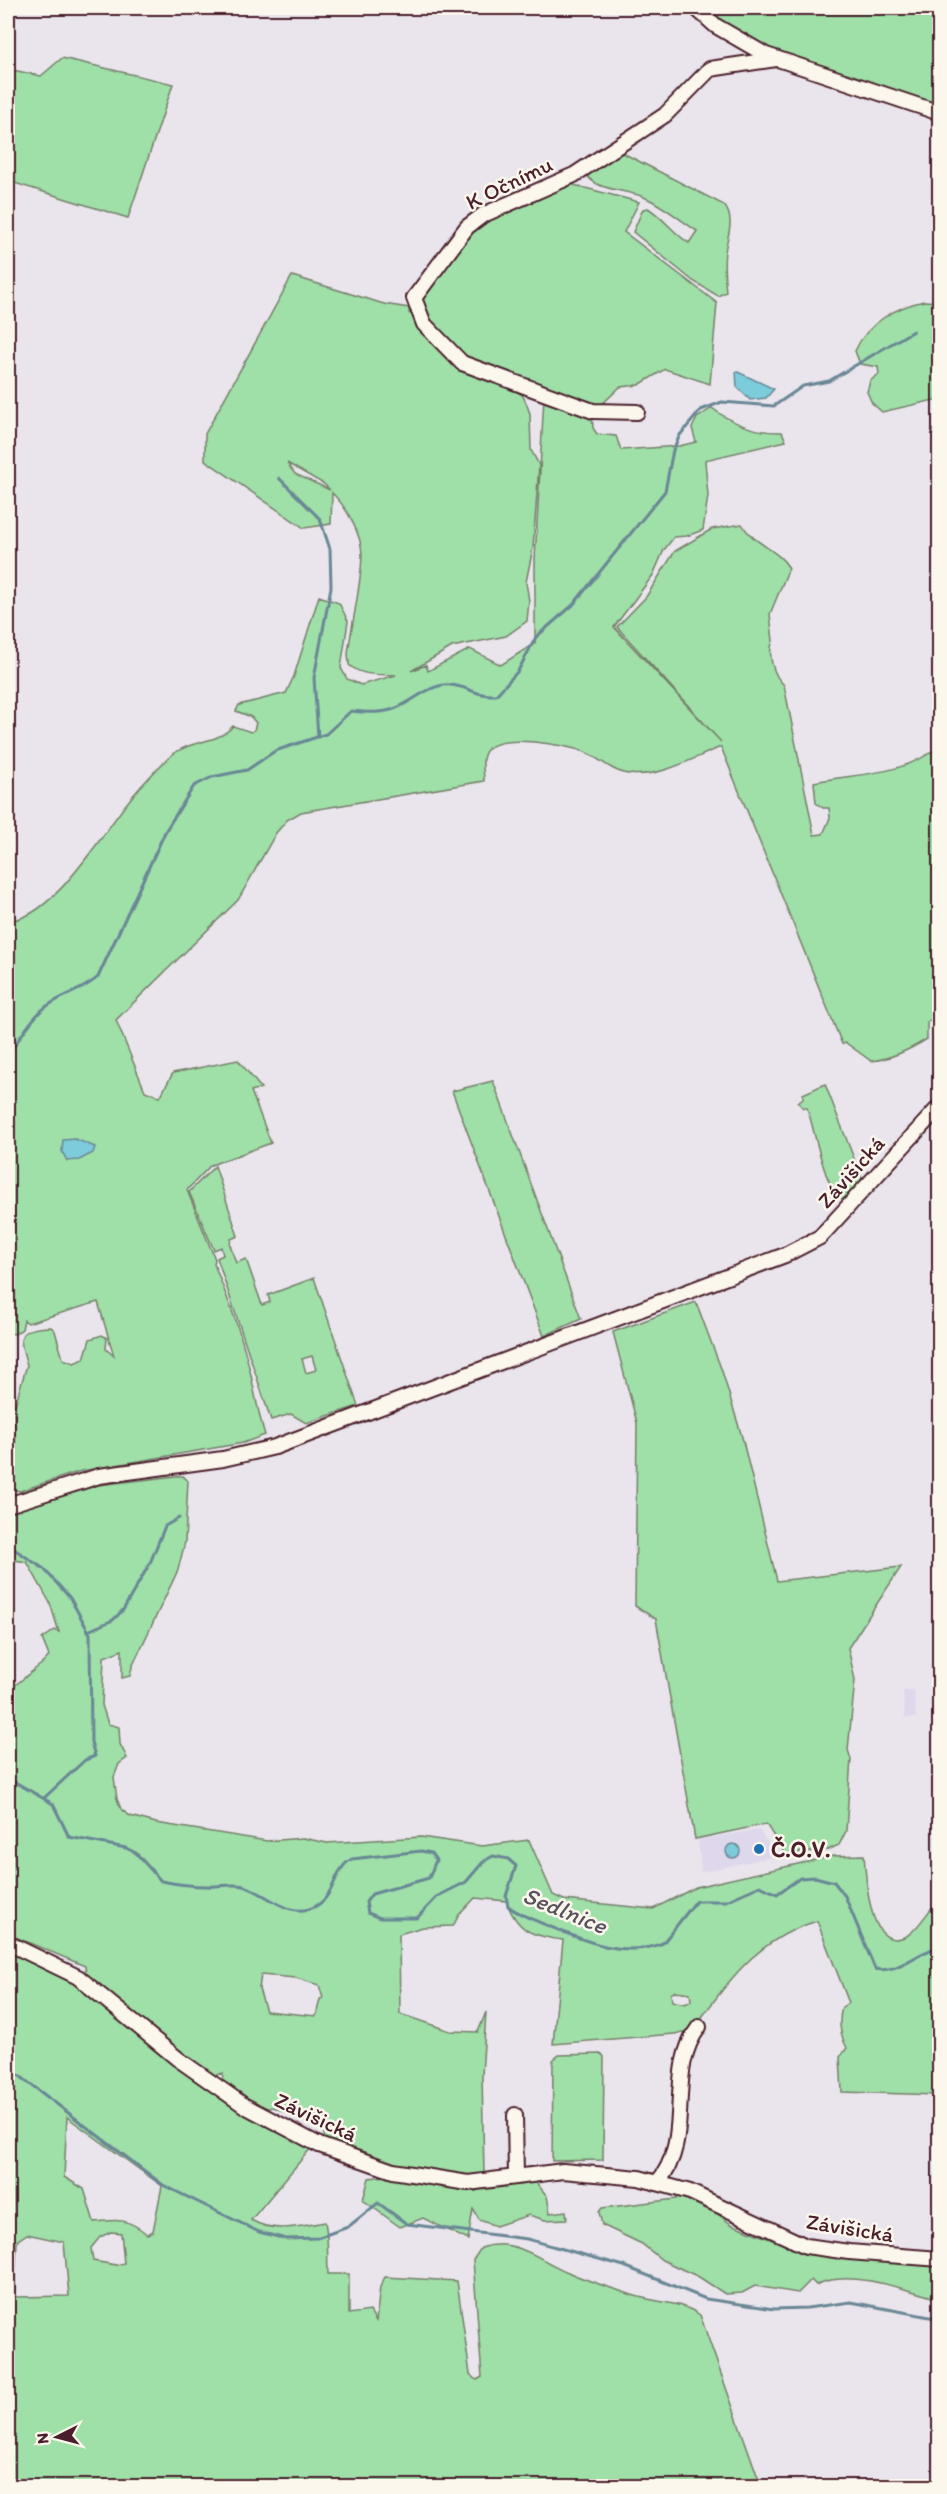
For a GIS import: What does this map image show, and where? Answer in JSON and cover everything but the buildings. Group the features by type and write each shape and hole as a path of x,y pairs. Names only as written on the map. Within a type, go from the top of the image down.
{"street":[{"name":"K Očnímu","path":"696,8 732,37 776,59 939,113"},
{"name":"K Očnímu","path":"636,412 593,411 462,363 424,324 414,298 467,227 483,215 574,175 665,115 710,69 776,59"},
{"name":"Závišická","path":"8,1505 88,1479 231,1458 275,1447 784,1255 820,1237 939,1106"},
{"name":"Závišická","path":"8,1943 78,1977 178,2059 245,2106 319,2145 393,2171 468,2183 563,2171 639,2178 690,2192 806,2246 939,2259"},
{"path":"657,2183 674,2154 682,2061 689,2039 699,2027"},
{"path":"515,2115 516,2177"}],"shaded area":[{"path":"914,1690 916,1718 905,1718 903,1691"},
{"path":"759,1830 777,1856 701,1872 698,1839"}],"green space":[{"path":"704,8 939,8 939,109 785,56 728,26"},
{"path":"62,58 173,84 128,218 8,181 8,69 41,76"},
{"path":"619,151 724,205 730,216 724,257 726,292 718,296 693,281 633,232 643,209 648,208 689,243 697,231 653,201 597,184 586,174"},
{"path":"566,183 639,202 624,232 717,303 710,384 665,369 639,385 620,387 592,414 593,428 597,434 616,436 621,450 679,446 696,442 692,428 697,418 712,408 728,419 745,426 763,431 782,432 786,441 705,460 708,496 703,530 687,536 674,537 664,550 653,575 614,627 721,742 617,627 646,597 675,551 712,529 742,524 752,537 779,556 789,568 770,614 773,641 771,658 777,676 784,685 814,835 823,834 830,818 829,808 823,808 816,803 814,782 896,768 926,756 939,746 938,1016 927,1022 927,1039 886,1058 871,1061 846,1043 842,1044 721,747 665,770 630,774 618,771 576,749 534,742 506,742 494,745 485,753 484,781 301,812 287,820 276,833 238,900 116,1020 145,1091 160,1097 173,1073 238,1060 261,1088 251,1091 271,1143 211,1165 187,1190 215,1259 214,1264 239,1331 265,1435 243,1443 81,1471 20,1491 10,1489 8,1463 15,1448 14,1408 27,1365 21,1341 25,1332 31,1329 51,1327 55,1331 63,1359 74,1363 84,1359 90,1339 102,1335 107,1338 106,1349 114,1356 98,1302 28,1323 24,1320 22,1329 15,1334 8,1333 8,920 25,917 42,906 59,890 92,851 131,798 176,752 220,736 233,726 251,732 254,730 256,723 251,717 236,711 239,705 286,693 294,676 319,596 339,603 348,621 341,668 347,679 361,685 396,675 366,673 349,665 348,653 362,555 356,530 348,513 332,493 331,524 304,528 205,460 205,434 292,276 384,304 409,308 409,313 417,318 439,345 509,385 523,396 530,414 531,450 539,465 533,548 526,582 529,601 527,621 506,636 452,647 411,671 426,665 428,671 470,649 501,665 535,643 535,559 544,397 472,363 431,325 420,297 472,226","holes":["287,463 324,484 330,490 295,474"]},
{"path":"924,301 939,302 939,399 882,412 872,403 867,392 870,381 879,374 878,367 860,364 855,351 860,341 875,324 903,307"},
{"path":"493,1081 581,1319 544,1336 452,1091"},
{"path":"825,1084 862,1179 844,1200 837,1195 826,1173 807,1108 803,1108 798,1102 803,1098 803,1094"},
{"path":"215,1166 238,1236 231,1239 230,1245 236,1263 246,1259 262,1305 270,1302 268,1295 314,1278 358,1406 306,1423 291,1414 271,1420 217,1258 223,1255 221,1247 214,1250 189,1192","holes":["312,1356 316,1370 306,1373 302,1359"]},
{"path":"696,1302 722,1371 742,1437 777,1581 901,1567 848,1648 855,1680 848,1750 851,1759 846,1831 839,1845 828,1850 785,1854 766,1824 695,1839 656,1619 635,1606 637,1423 613,1332"},
{"path":"176,1476 183,1476 188,1481 185,1542 178,1570 132,1667 130,1676 122,1678 122,1650 104,1657 102,1705 108,1724 119,1727 120,1744 127,1758 119,1764 114,1777 117,1799 121,1809 130,1816 156,1823 267,1841 303,1838 327,1843 421,1837 482,1846 529,1840 553,1895 564,1900 653,1909 696,1887 833,1856 864,1855 872,1911 877,1925 885,1935 895,1939 908,1935 939,1900 939,2095 842,2092 840,2057 847,2048 841,2033 840,2018 842,2007 849,2003 817,1921 795,1929 760,1951 732,1978 693,2029 686,2033 553,2044 563,1940 543,1937 527,1931 516,1920 506,1901 475,1898 459,1915 453,1926 423,1927 399,1934 400,2014 450,2031 478,2032 486,2012 482,2075 484,2175 424,2170 380,2160 340,2146 324,2139 324,2130 274,2107 263,2109 222,2082 223,2073 209,2077 86,1975 85,1966 8,1934 8,1691 45,1661 49,1656 42,1639 55,1630 59,1632 50,1603 27,1562 8,1559 8,1513 99,1485","holes":["261,1975 296,1978 319,1985 323,1998 320,1999 316,2016 266,2011 259,1989","675,1991 690,1993 691,2001 685,2004 672,2001 671,1994"]},
{"path":"8,1947 79,1984 82,1990 86,1989 242,2111 311,2148 251,2220 278,2228 325,2222 328,2274 349,2274 349,2314 370,2311 376,2321 380,2287 385,2277 457,2281 470,2374 477,2380 482,2377 473,2260 481,2248 504,2245 526,2251 590,2281 638,2297 675,2304 700,2315 761,2486 8,2486","holes":["67,2117 162,2186 153,2231 147,2234 134,2225 122,2221 94,2222 84,2189 64,2177","111,2232 121,2233 124,2263 116,2265 93,2261 91,2248 100,2237","27,2234 64,2242 69,2296 14,2297 18,2240"]},
{"path":"602,2054 604,2057 603,2160 552,2161 553,2060 559,2055"},
{"path":"393,2175 444,2188 476,2187 476,2191 480,2187 534,2180 547,2196 550,2213 566,2211 567,2219 545,2220 529,2215 496,2226 479,2220 473,2209 468,2240 423,2218 400,2227 363,2200 369,2178"},
{"path":"680,2195 698,2199 731,2224 783,2244 840,2255 939,2265 939,2299 877,2282 844,2279 829,2280 816,2285 811,2280 798,2293 755,2286 742,2293 725,2294 699,2277 662,2260 642,2244 602,2225 599,2212 602,2208 676,2199"}],"water":[{"path":"736,372 774,389 766,398 750,400 737,387"},
{"path":"75,1139 95,1147 93,1153 79,1160 67,1161 62,1151 63,1140"},
{"path":"730,1844 736,1844 740,1851 736,1858 730,1858 726,1854 726,1848"}],"waterway":[{"path":"8,1055 42,1010 98,977 166,830 194,786 212,777 247,770 275,751 326,734 351,711 389,711 428,690 443,685 496,695 518,671 536,637 573,605 665,491 673,450 680,435 701,410 722,402 774,406 803,386 829,381 913,331"},
{"path":"279,478 320,519 330,549 331,587 314,678 318,737"},
{"path":"88,1631 113,1620 123,1610 150,1563 165,1526 179,1518"},
{"path":"8,1545 44,1569 70,1598 90,1634 91,1742 95,1756 85,1760 44,1798"},
{"name":"Sedlnice","path":"8,1782 15,1782 53,1804 69,1837 126,1848 136,1853 161,1881 196,1886 244,1886 279,1904 297,1910 306,1910 322,1901 341,1869 352,1859 421,1851 431,1853 436,1860 429,1878 372,1894 366,1902 368,1913 380,1918 417,1918 438,1896 466,1882 484,1861 493,1856 508,1859 516,1866 506,1896 508,1906 560,1931 603,1946 633,1949 663,1943 696,1901 726,1901 760,1886 777,1894 800,1878 815,1877 834,1882 845,1896 875,1969 892,1968 940,1947"},
{"path":"8,2067 163,2185 259,2232 286,2239 317,2238 348,2227 378,2203 407,2224 527,2239 624,2266 706,2299 774,2309 807,2308 851,2302 940,2319"}],"place":[{"name":"Č.O.V.","path":"759,1849"}]}
